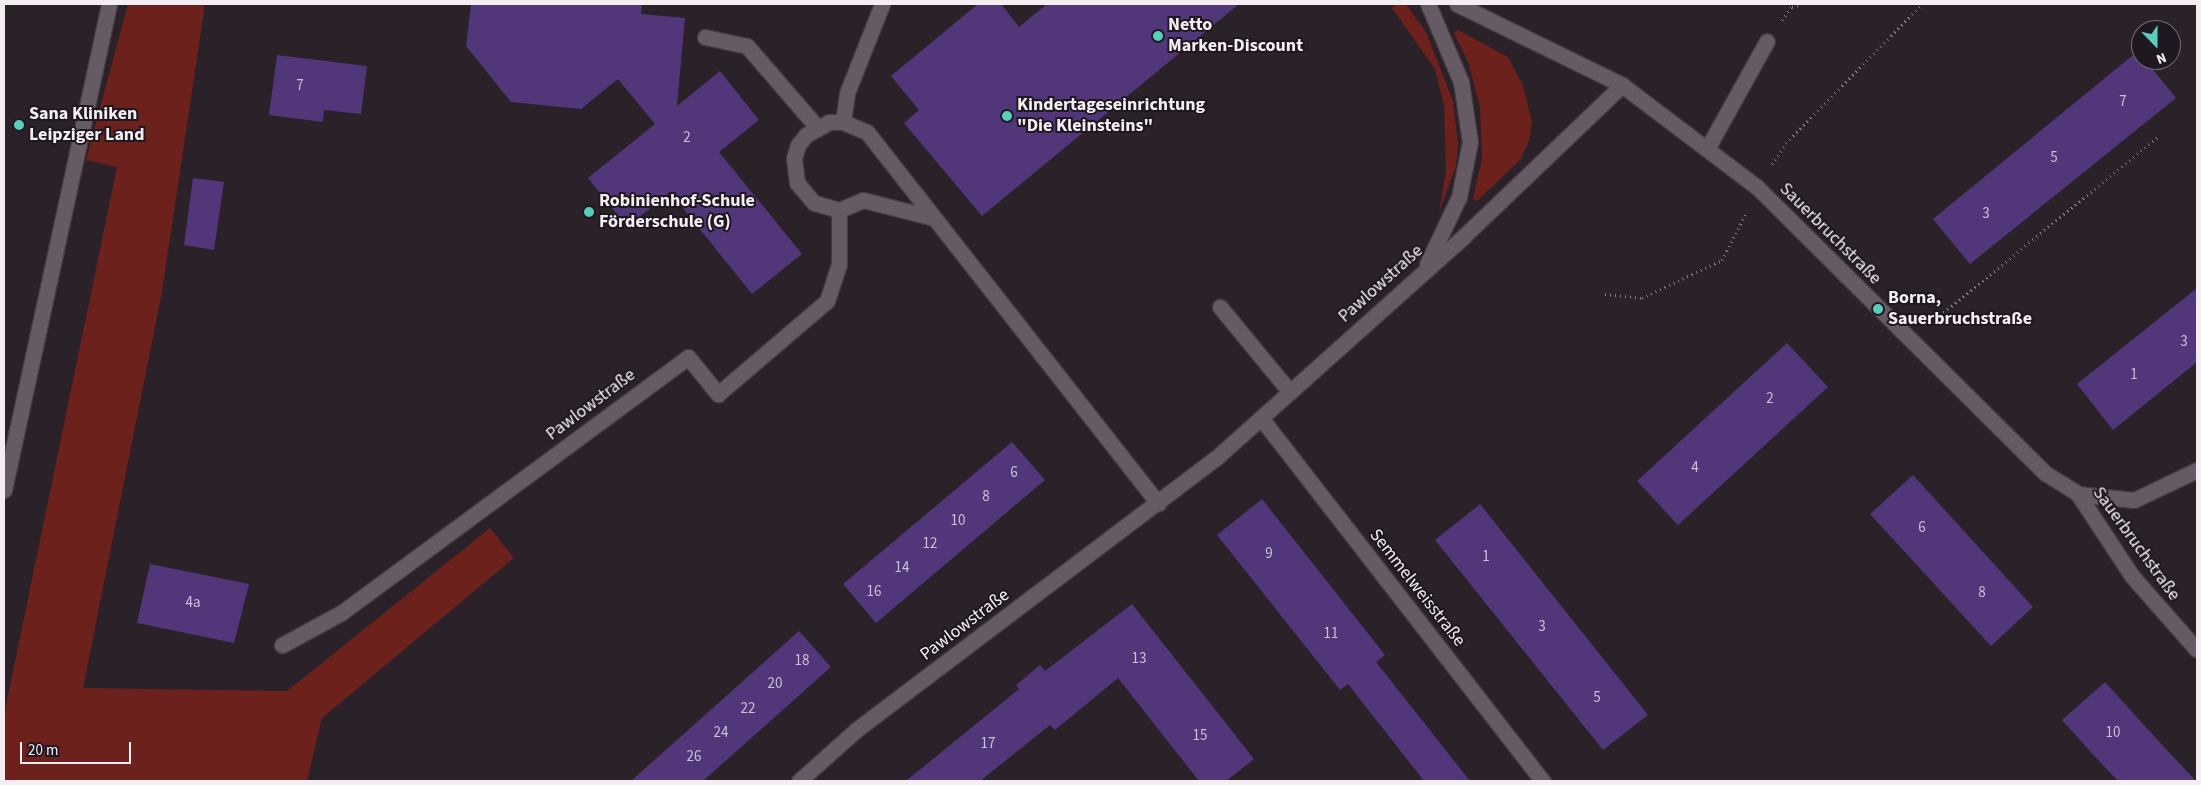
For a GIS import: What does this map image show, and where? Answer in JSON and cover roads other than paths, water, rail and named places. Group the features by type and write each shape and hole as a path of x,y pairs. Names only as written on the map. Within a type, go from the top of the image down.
{"street":[{"path":"4,490 108,4"},
{"path":"843,122 847,94 882,4"},
{"path":"1424,270 1459,197 1470,142 1461,82 1428,4"},
{"name":"Sauerbruchstraße","path":"1458,4 1622,85 1708,147 1798,225 1910,340 2045,473 2078,494 2132,576 2197,650"},
{"path":"705,37 748,46 817,127"},
{"path":"1708,147 1767,40"},
{"name":"Pawlowstraße","path":"799,781 856,730 1158,503 1262,418 1622,85"},
{"path":"930,217 864,200 839,210 814,203 797,183 794,158 798,145 817,127 843,122 867,132 930,217 1158,503"},
{"name":"Pawlowstraße","path":"282,644 341,613 688,357 718,394 827,301 839,265 839,210"},
{"path":"1220,307 1290,392"},
{"name":"Semmelweisstraße","path":"1262,418 1543,781"},
{"path":"2078,494 2134,500 2197,470"}],"place":[{"name":"Netto Marken-Discount","path":"1158,36"},
{"name":"Kindertageseinrichtung \"Die Kleinsteins\"","path":"1007,116"},
{"name":"Sana Kliniken Leipziger Land","path":"19,125"},
{"name":"Robinienhof-Schule Förderschule (G)","path":"589,212"},
{"name":"Borna, Sauerbruchstraße","path":"1878,309"}]}
